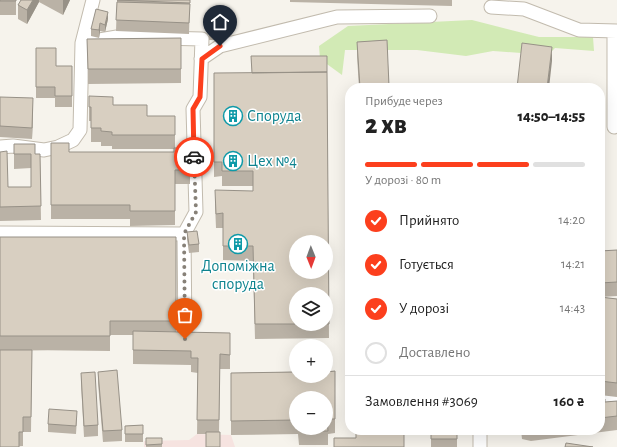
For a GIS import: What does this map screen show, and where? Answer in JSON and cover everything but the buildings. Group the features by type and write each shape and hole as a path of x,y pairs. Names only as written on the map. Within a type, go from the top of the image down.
{"street":[{"path":"0,147 13,146 44,150 58,147 73,140 80,130 82,43 93,0"},
{"path":"491,7 524,10 579,30 616,31 614,127"},
{"path":"202,59 220,46 336,17 430,16"},
{"path":"82,43 117,37 202,39 200,97 193,109 196,212 184,234 185,339"},
{"path":"0,233 184,234"},
{"path":"605,400 617,401"},
{"path":"480,435 480,447"}],"shaded area":[{"path":"197,434 231,435 235,447 144,447 144,441 189,440"}],"green space":[{"path":"472,20 539,37 593,37 594,51 555,48 548,55 493,51 466,56 417,50 345,50 342,75 320,59 319,46 348,26"}],"way so far":[{"path":"185,339 184,234 196,212 194,157"}],"place":[{"name":"Споруда","path":"233,116"},
{"name":"Цех №4","path":"233,161"},
{"name":"Допоміжна споруда","path":"238,244"}],"route":[{"path":"194,157 193,109 200,97 202,59 220,46"}]}
